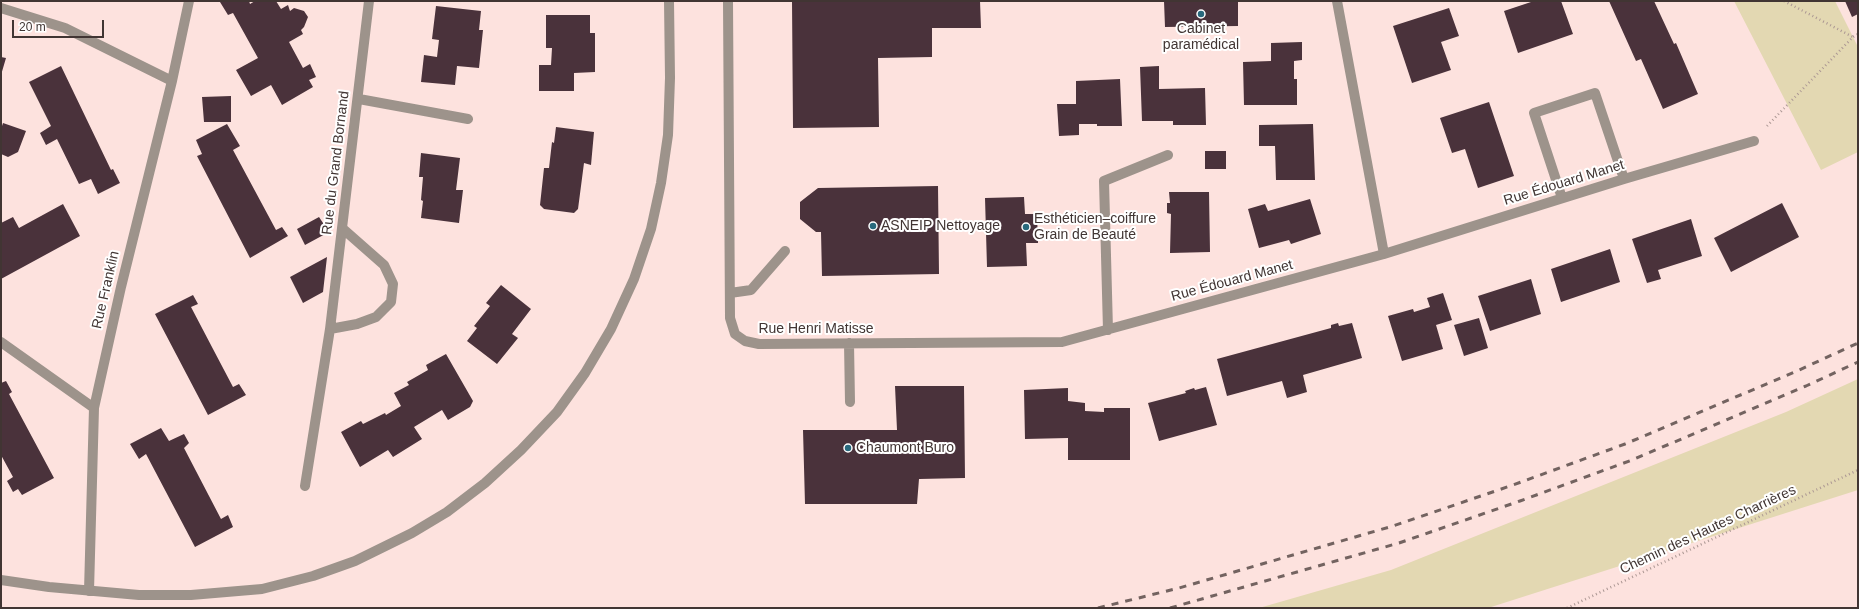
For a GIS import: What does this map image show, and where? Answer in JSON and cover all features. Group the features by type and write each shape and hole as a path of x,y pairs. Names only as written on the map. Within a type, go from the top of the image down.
{"street":[{"name":"Rue Franklin","path":"89,591 94,408 121,287 172,81 189,1"},
{"name":"Rue du Grand Bornand","path":"304,486 330,328 370,1"},
{"path":"1,580 89,591 139,595 229,593 262,589 313,576 355,561 412,533 447,512 485,483 521,450 557,412 585,373 608,335 634,279 651,229 661,183 668,135 670,78 669,1"},
{"name":"Rue Henri Matisse","path":"728,1 730,318 734,334 745,341 759,344 1062,342 1088,336"},
{"path":"1337,1 1384,254"},
{"path":"1,8 65,28 172,81"},
{"path":"1562,198 1534,113 1595,93 1624,179"},
{"path":"359,99 468,119"},
{"name":"Rue Édouard Manet","path":"1088,336 1384,254 1624,179 1754,141"},
{"path":"1108,330 1104,181 1168,155"},
{"path":"330,328 357,324 376,317 391,302 393,284 384,265 342,228"},
{"path":"730,293 751,290 785,251"},
{"path":"1,342 94,408"},
{"path":"849,343 850,402"}],"path":[{"path":"1784,1 1853,37"},
{"path":"1754,141 1853,37 1858,34"},
{"name":"Chemin des Hautes Charrières","path":"1567,608 1858,470"}],"shaded area":[{"path":"1734,1 1835,1 1858,47 1858,152 1821,170"},
{"path":"1858,379 1858,490 1488,608 1259,608 1391,570 1786,412"}],"building":[{"path":"249,1 250,4 255,1 276,1 281,9 288,5 290,11 294,8 304,11 308,17 304,27 301,30 303,34 289,42 303,68 310,64 316,77 309,80 313,87 282,105 271,85 251,96 236,70 258,58 233,13 228,15 220,2"},
{"path":"792,1 980,1 981,28 932,28 932,57 878,58 879,127 793,128"},
{"name":"Cabinet paramédical","path":"1164,1 1238,1 1238,26 1165,27"},
{"path":"1534,1 1561,1 1573,34 1518,53 1504,11"},
{"path":"1609,1 1654,1 1674,44 1676,43 1698,94 1663,109 1641,59 1636,61"},
{"path":"1845,1 1858,1 1858,14 1852,17"},
{"path":"436,6 481,11 479,30 483,30 479,68 457,66 455,85 421,82 424,55 437,57 439,40 432,39"},
{"path":"1449,8 1459,36 1441,42 1451,70 1412,83 1393,26"},
{"path":"546,15 590,15 590,33 595,33 595,72 574,73 574,91 539,91 539,65 551,65 552,48 546,48"},
{"path":"1302,42 1302,60 1294,61 1294,79 1297,79 1297,105 1244,105 1243,62 1271,61 1271,43"},
{"path":"1,57 6,58 1,75"},
{"path":"61,66 111,170 113,169 120,183 98,194 91,179 79,184 57,139 46,145 40,133 51,126 29,82"},
{"path":"1159,66 1159,89 1205,88 1206,125 1173,125 1173,121 1142,121 1140,67"},
{"path":"1120,79 1122,126 1079,124 1079,135 1059,136 1057,104 1076,104 1076,81"},
{"path":"231,96 231,122 204,122 202,97"},
{"path":"1489,102 1514,176 1478,188 1465,149 1452,153 1440,118"},
{"path":"3,123 26,131 18,152 8,157 1,154 1,129"},
{"path":"227,124 240,146 233,150 276,230 282,227 288,236 250,258 197,156 202,154 196,140"},
{"path":"1313,124 1315,180 1276,180 1275,146 1259,146 1259,125"},
{"path":"556,127 594,132 591,165 584,163 578,209 574,213 544,209 540,205 544,168 549,168 552,142 554,143"},
{"path":"1205,151 1226,151 1226,169 1205,169"},
{"path":"421,153 460,158 456,190 463,190 459,223 421,218 423,177 419,177"},
{"name":"ASNEIP Nettoyage","path":"938,186 939,274 822,276 821,232 816,232 800,219 800,202 818,188"},
{"path":"1169,192 1209,192 1210,252 1170,253 1171,214 1167,213 1167,203 1170,203"},
{"path":"1024,197 1025,214 1037,214 1038,243 1026,243 1027,266 987,267 985,198"},
{"path":"1310,199 1321,234 1291,244 1289,240 1259,248 1248,209 1265,204 1268,211"},
{"path":"1782,203 1799,237 1731,272 1714,238"},
{"path":"63,204 80,236 1,279 1,223 13,217 19,228"},
{"path":"319,217 329,232 305,245 297,229"},
{"path":"1691,219 1702,256 1658,270 1661,279 1647,283 1632,239"},
{"path":"1610,249 1620,282 1561,302 1551,269"},
{"path":"327,257 323,292 303,303 290,277"},
{"path":"1531,279 1541,314 1490,331 1478,296"},
{"path":"501,285 531,309 512,334 518,338 497,364 467,341 477,328 474,326 490,306 486,303"},
{"path":"1443,293 1452,320 1436,325 1443,349 1402,361 1388,316 1413,309 1414,312 1430,307 1427,298"},
{"path":"193,295 198,304 191,307 233,387 239,384 246,395 208,415 155,314"},
{"path":"1479,318 1488,348 1464,356 1454,325"},
{"path":"1338,323 1339,326 1352,323 1362,358 1303,375 1307,392 1287,398 1282,381 1227,396 1217,359 1331,328 1331,325"},
{"path":"446,354 473,401 470,407 448,420 442,410 414,427 422,439 393,457 388,450 360,467 341,432 361,421 363,424 385,413 386,415 401,406 394,393 409,385 407,382 428,370 426,365"},
{"path":"6,381 12,392 9,394 54,478 22,495 18,489 13,492 7,481 13,477 1,455 1,383"},
{"path":"895,386 964,386 965,478 919,479 917,504 805,504 803,430 897,430"},
{"path":"1206,387 1217,425 1159,441 1148,403 1186,393 1185,391 1194,388 1195,390"},
{"path":"1068,388 1068,401 1085,403 1085,411 1104,412 1104,408 1130,408 1130,460 1068,460 1068,438 1025,439 1024,390"},
{"path":"161,428 169,441 184,434 189,443 184,448 221,519 228,515 233,527 195,547 146,454 139,459 130,444"}],"railway":[{"path":"1098,608 1179,588 1393,526 1513,485 1625,444 1797,371 1858,343"},
{"path":"1170,608 1399,543 1520,501 1632,460 1806,386 1858,362"}],"place":[{"name":"Cabinet paramédical","path":"1201,14"},
{"name":"ASNEIP Nettoyage","path":"873,226"},
{"name":"Esthéticien–coiffure Grain de Beauté","path":"1026,227"},
{"name":"Chaumont Buro","path":"848,448"}]}
